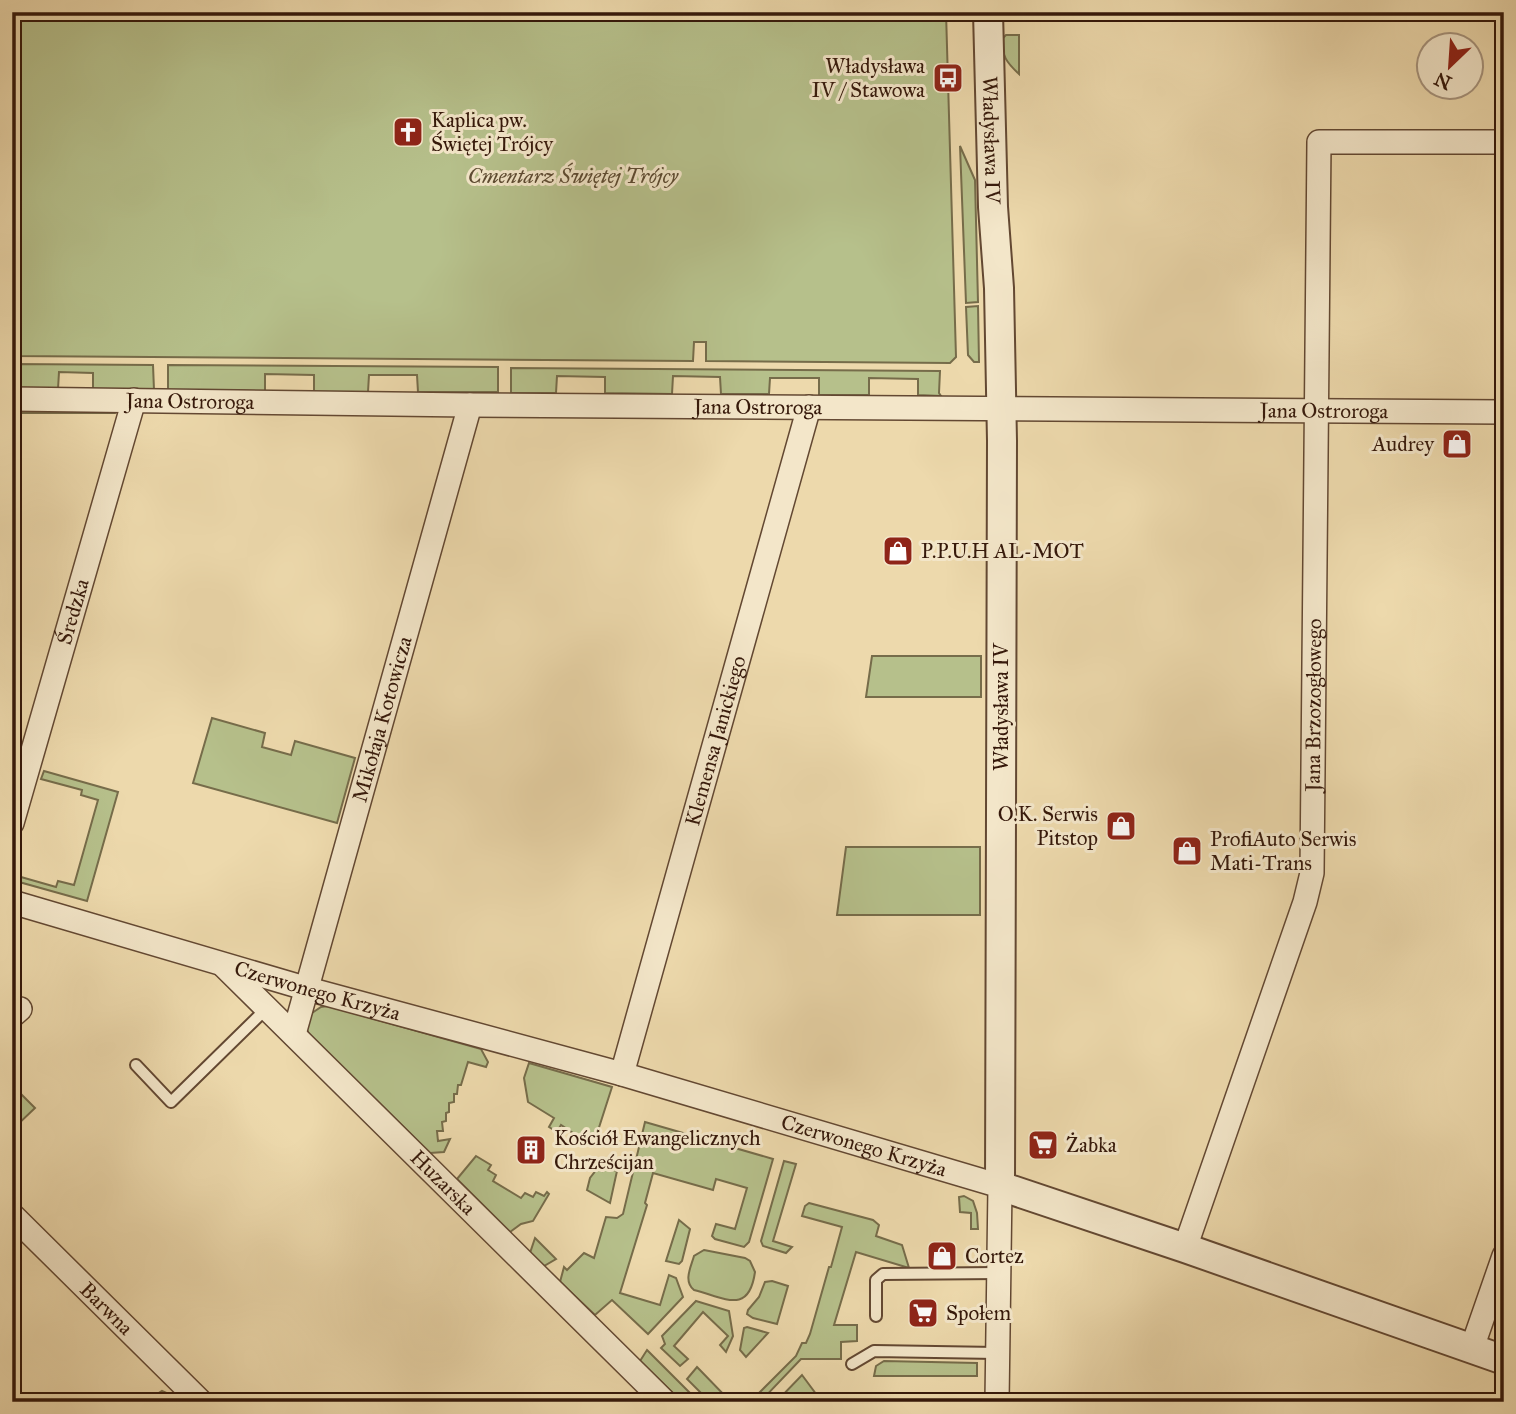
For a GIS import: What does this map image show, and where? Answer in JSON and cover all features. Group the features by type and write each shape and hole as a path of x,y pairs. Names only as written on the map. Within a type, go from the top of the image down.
{"street":[{"name":"Władysława IV","path":"988,12 1002,408 997,1402"},
{"name":"Jana Brzozogłowego","path":"1185,1248 1310,886 1319,142 1504,142"},
{"name":"Jana Ostroroga","path":"12,399 1504,412"},
{"name":"Średzka","path":"12,823 134,400"},
{"name":"Mikołaja Kotowicza","path":"294,1034 470,405"},
{"name":"Klemensa Janickiego","path":"622,1074 809,407"},
{"name":"Czerwonego Krzyża","path":"12,902 308,989 622,1074 1000,1186 1504,1360"},
{"name":"Huzarska","path":"221,962 665,1402"},
{"name":"Barwna","path":"12,1215 201,1402"},
{"path":"1472,1348 1504,1256"}],"lane":[{"path":"136,1065 171,1102 267,1008"},
{"path":"876,1315 876,1280 883,1274 999,1273"},
{"path":"852,1364 874,1351 998,1353"}],"green space":[{"name":"Cmentarz Świętej Trójcy","path":"12,12 946,12 956,357 950,363 706,361 706,342 694,342 693,361 12,356"},
{"path":"1006,35 1019,35 1019,74 1004,54 1002,39"},
{"path":"960,146 975,180 978,302 966,303"},
{"path":"978,306 979,362 974,362 968,355 966,307"},
{"path":"12,364 153,365 154,390 93,390 93,373 59,372 58,389 12,389"},
{"path":"168,365 498,367 498,392 418,392 417,375 369,375 368,392 314,392 314,375 265,374 265,391 168,390"},
{"path":"511,368 940,371 941,396 918,395 918,379 869,378 869,395 819,395 819,378 770,378 769,394 721,394 720,377 673,376 672,394 605,393 605,377 557,376 556,393 511,393"},
{"path":"12,410 112,411 114,413 12,413"},
{"path":"872,656 981,656 981,697 866,697"},
{"path":"212,718 265,733 262,747 291,755 295,741 355,758 337,823 193,783"},
{"path":"44,771 118,792 87,901 12,880 14,875 56,887 58,881 74,885 98,800 81,795 82,790 41,779"},
{"path":"846,847 980,847 980,915 837,915"},
{"path":"328,1006 481,1049 488,1062 486,1067 468,1062 461,1085 458,1085 457,1094 454,1094 454,1102 449,1103 446,1121 442,1122 443,1131 437,1131 438,1141 450,1139 444,1152 430,1153 309,1034 306,1028 309,1015"},
{"path":"529,1063 612,1087 594,1143 582,1139 561,1125 557,1132 549,1127 554,1118 528,1102 524,1078"},
{"path":"12,1085 35,1108 12,1130"},
{"path":"645,1122 773,1159 749,1242 744,1247 712,1236 716,1224 735,1229 747,1188 716,1179 713,1190 653,1173 645,1203 647,1205 620,1293 660,1305 669,1275 676,1278 683,1297 648,1334 612,1300 595,1315 560,1282 564,1267 567,1270 584,1253 594,1258 606,1217 617,1218 623,1214"},
{"path":"476,1156 491,1165 488,1170 496,1175 493,1181 521,1198 525,1193 533,1197 536,1192 544,1196 547,1192 549,1194 533,1221 521,1224 510,1232 457,1179"},
{"path":"784,1161 796,1164 773,1241 792,1247 786,1253 763,1246 761,1241"},
{"path":"604,1167 617,1171 610,1203 587,1190 590,1178 597,1169 602,1171"},
{"path":"964,1196 973,1201 978,1229 971,1229 971,1213 960,1212 959,1197"},
{"path":"809,1203 873,1220 879,1225 876,1236 902,1245 909,1268 856,1252 834,1325 857,1325 857,1341 841,1342 841,1359 801,1359 760,1402 750,1402 796,1356 802,1343 806,1343 831,1267 842,1227 802,1216"},
{"path":"679,1220 690,1229 679,1264 666,1261"},
{"path":"535,1238 556,1259 544,1266 530,1253"},
{"path":"704,1250 750,1261 755,1272 747,1294 734,1300 694,1290 688,1278 690,1269 694,1256"},
{"path":"772,1281 788,1286 777,1324 747,1314 759,1297 765,1282"},
{"path":"696,1301 729,1311 733,1336 726,1352 720,1345 728,1336 703,1312 674,1346 688,1359 680,1366 661,1348 665,1344 662,1336"},
{"path":"744,1328 768,1333 746,1357 740,1350"},
{"path":"647,1350 699,1402 682,1402 640,1361"},
{"path":"884,1361 977,1363 977,1376 874,1376 876,1366"},
{"path":"697,1367 731,1402 710,1402 687,1379"},
{"path":"802,1375 822,1402 776,1402"},
{"path":"162,1391 177,1402 145,1402"}],"place":[{"name":"Władysława IV / Stawowa","path":"948,78"},
{"name":"Kaplica pw. Świętej Trójcy","path":"408,132"},
{"name":"Audrey","path":"1457,444"},
{"name":"P.P.U.H AL-MOT","path":"898,551"},
{"name":"O.K. Serwis Pitstop","path":"1121,826"},
{"name":"ProfiAuto Serwis Mati-Trans","path":"1187,851"},
{"name":"Żabka","path":"1043,1145"},
{"name":"Kościół Ewangelicznych Chrześcijan","path":"531,1150"},
{"name":"Cortez","path":"942,1256"},
{"name":"Społem","path":"923,1313"}]}
